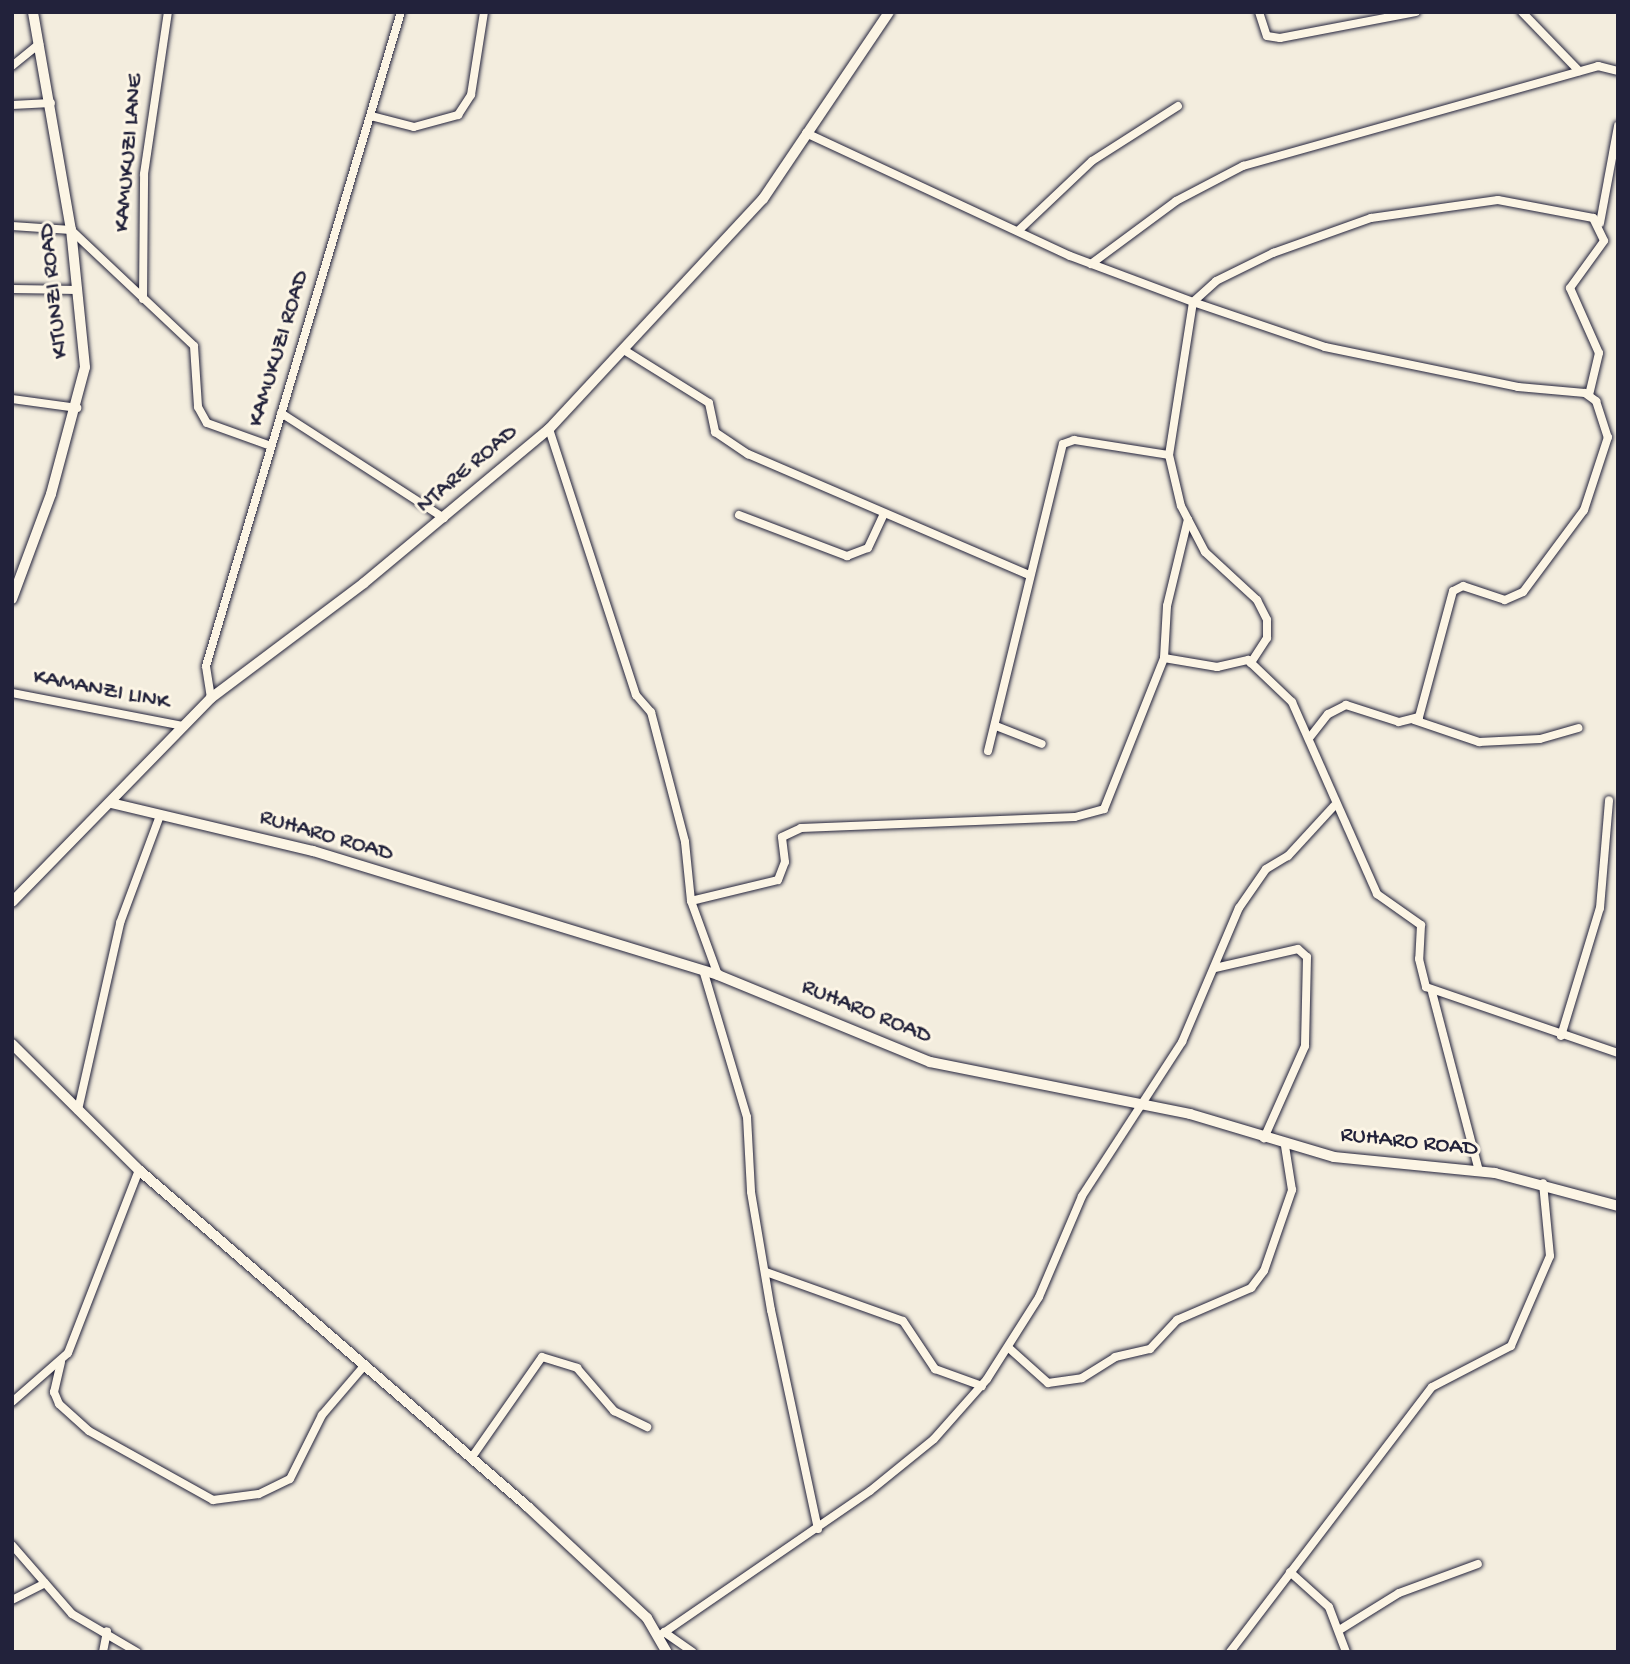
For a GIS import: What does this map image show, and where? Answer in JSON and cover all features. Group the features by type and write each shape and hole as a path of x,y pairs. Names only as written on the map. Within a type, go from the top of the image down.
{"street":[{"name":"KITUNZI ROAD","path":"12,599 17,573 78,408 85,367 71,230 51,103 33,12"},
{"name":"KAMUKUZI LANE","path":"143,299 145,174 168,12"},
{"name":"KAMUKUZI ROAD","path":"211,698 206,666 401,12"},
{"path":"371,116 414,127 458,115 471,95 484,12"},
{"name":"NTARE ROAD","path":"12,902 211,698 444,518 549,429 762,199 889,12"},
{"path":"1259,12 1267,36 1280,38 1416,12"},
{"path":"1522,12 1580,71"},
{"path":"12,66 39,44"},
{"path":"1091,264 1176,201 1237,169 1580,71 1608,65 1618,71"},
{"path":"12,105 51,103"},
{"path":"1018,231 1092,162 1178,106"},
{"path":"1589,395 1599,353 1570,284 1601,249 1600,222 1618,126"},
{"path":"806,134 1091,264 1325,347 1589,395 1599,406 1609,444 1584,510 1518,597 1497,599 1463,586 1453,591 1437,640 1432,684 1414,720"},
{"path":"1251,663 1267,638 1268,620 1257,600 1205,552 1188,519 1169,455 1193,302 1216,281 1273,253 1371,218 1498,200 1600,222"},
{"path":"12,226 71,230 194,346 198,407 207,423 271,446"},
{"path":"12,289 78,290"},
{"path":"624,350 709,403 715,432 728,442 883,516 1029,575"},
{"path":"12,398 78,408"},
{"path":"281,413 444,518"},
{"path":"549,429 636,695 650,712 667,765 691,901 718,975"},
{"path":"988,751 1063,444 1074,440 1169,455"},
{"path":"739,515 847,556 868,548 883,516"},
{"path":"691,901 778,880 785,862 782,838 801,828 1094,815 1118,784 1164,658 1167,606 1188,519"},
{"path":"1164,658 1206,667 1251,663 1293,702 1310,737 1334,806 1377,894 1421,925 1421,977 1432,992 1457,1069 1479,1171"},
{"name":"KAMANZI LINK","path":"12,694 184,726"},
{"path":"1310,737 1328,714 1346,705 1399,722 1414,720 1479,742 1540,739 1578,728"},
{"path":"996,726 1042,744"},
{"path":"1562,1036 1600,908 1609,800"},
{"name":"RUHARO ROAD","path":"111,803 159,818 313,851 704,973 718,975 912,1057 1146,1105 1286,1146 1360,1162 1479,1171 1544,1183 1618,1206"},
{"path":"661,1634 818,1529 934,1439 982,1387 1010,1349 1082,1196 1146,1105 1215,968 1239,908 1266,869 1288,856 1334,806"},
{"path":"78,1110 120,923 159,818"},
{"path":"1215,968 1298,949 1307,957 1305,1046 1264,1138"},
{"path":"704,973 747,1116 751,1192 818,1529"},
{"path":"1432,992 1618,1053"},
{"path":"12,1044 139,1170 472,1457 647,1618 661,1634 693,1652"},
{"path":"1010,1349 1048,1382 1082,1378 1115,1357 1150,1349 1177,1320 1251,1288 1264,1271 1293,1190 1286,1146"},
{"path":"139,1170 61,1362 54,1392 59,1404 89,1431 213,1500 260,1494 290,1479 322,1415 364,1366"},
{"path":"1230,1652 1432,1387 1511,1346 1550,1256 1544,1183"},
{"path":"766,1272 903,1321 935,1369 982,1387"},
{"path":"472,1457 542,1357 577,1367 614,1410 647,1427"},
{"path":"12,1402 61,1362"},
{"path":"12,1545 72,1614 107,1631 137,1652"},
{"path":"1341,1629 1399,1593 1478,1564"},
{"path":"1290,1572 1329,1607 1341,1629 1346,1652"},
{"path":"12,1600 45,1583"},
{"path":"103,1652 107,1631"},
{"path":"661,1634 667,1652"}]}
